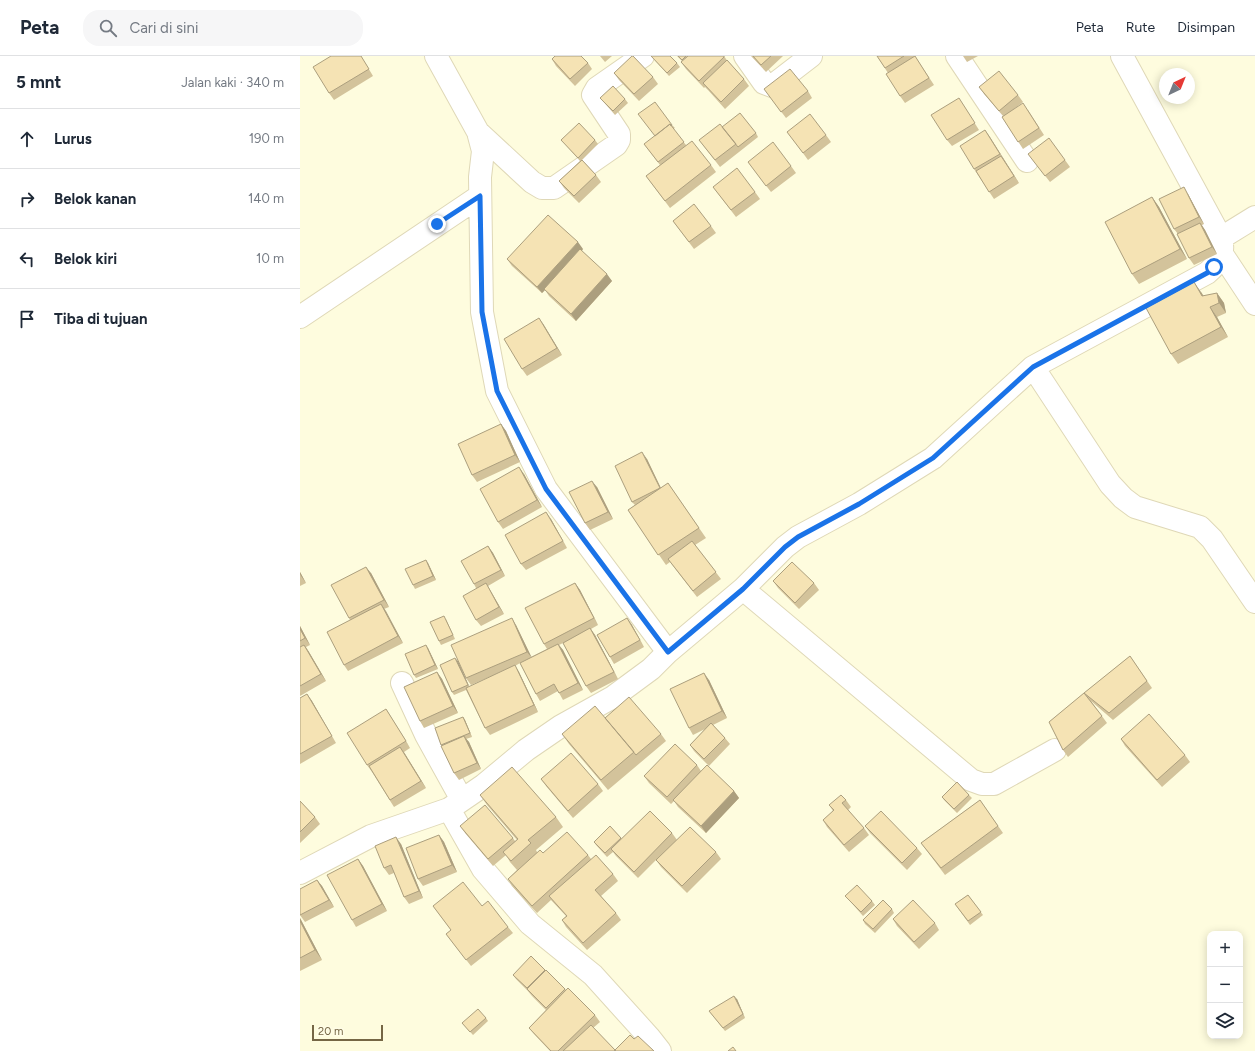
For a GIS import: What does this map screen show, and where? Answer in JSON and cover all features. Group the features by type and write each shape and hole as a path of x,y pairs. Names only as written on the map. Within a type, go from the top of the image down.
{"street":[{"path":"436,56 481,141 532,182 542,188 554,188 616,145 619,140 619,134 592,95 597,88 643,56"},
{"path":"745,56 764,83 772,86 811,56"},
{"path":"956,56 1027,161"},
{"path":"1122,56 1222,246 1255,304"},
{"path":"481,141 480,186 482,312 497,391 546,489 668,652"},
{"path":"300,318 480,186"},
{"path":"300,873 371,836 455,804 484,785 526,750 561,726 620,692 651,670 668,652 743,589 785,547 798,537 859,504 933,458 1033,367 1207,273 1214,267 1222,246 1255,217"},
{"path":"1033,367 1110,484 1123,498 1134,507 1200,527 1212,539 1255,602"},
{"path":"743,589 971,780 982,784 994,784 1055,750"},
{"path":"402,683 426,735 483,869 530,924 593,976 649,1036 660,1051"}],"building":[{"path":"331,56 361,56 369,69 329,93 313,67"},
{"path":"555,56 581,56 588,63 570,79 552,59"},
{"path":"632,56 653,77 634,94 614,73"},
{"path":"651,56 670,56 677,63 667,73"},
{"path":"678,56 686,56 682,60"},
{"path":"688,56 724,57 699,81 681,62"},
{"path":"753,56 771,56 761,65"},
{"path":"877,56 904,56 885,68"},
{"path":"915,56 929,78 900,96 886,74"},
{"path":"727,60 744,79 721,102 703,83"},
{"path":"790,69 808,91 781,112 764,89"},
{"path":"999,71 1018,95 999,111 979,87"},
{"path":"613,86 625,99 613,111 600,98"},
{"path":"959,98 975,123 947,140 931,115"},
{"path":"655,102 672,125 671,126 670,124 655,136 638,114"},
{"path":"1023,103 1039,128 1018,142 1002,117"},
{"path":"740,113 756,133 738,147 722,127"},
{"path":"810,114 826,135 803,153 787,132"},
{"path":"579,123 595,140 578,158 561,140"},
{"path":"670,124 684,142 658,162 644,144"},
{"path":"720,124 736,144 715,160 699,140"},
{"path":"985,130 1000,154 974,169 960,146"},
{"path":"1049,138 1065,160 1045,176 1028,154"},
{"path":"692,141 711,165 665,201 646,176"},
{"path":"773,142 791,166 766,186 748,162"},
{"path":"1001,156 1014,176 989,192 976,171"},
{"path":"582,160 596,175 574,196 559,181"},
{"path":"737,168 755,192 731,210 713,187"},
{"path":"1184,187 1199,217 1174,229 1159,199"},
{"path":"1152,197 1180,249 1132,274 1105,222"},
{"path":"694,204 711,226 689,242 673,221"},
{"path":"548,215 578,242 537,287 507,259"},
{"path":"1200,223 1212,247 1189,258 1177,234"},
{"path":"580,249 607,274 571,314 544,289"},
{"path":"1194,282 1202,296 1217,293 1219,303 1210,307 1221,327 1171,354 1146,308"},
{"path":"539,318 557,348 522,369 504,339"},
{"path":"501,424 515,455 472,475 458,444"},
{"path":"642,452 660,488 632,502 615,466"},
{"path":"519,467 537,500 498,522 480,489"},
{"path":"592,481 608,512 585,523 569,492"},
{"path":"668,483 699,528 658,555 628,510"},
{"path":"546,512 563,541 521,564 505,535"},
{"path":"692,541 716,572 693,591 668,559"},
{"path":"488,546 501,570 474,584 461,561"},
{"path":"426,560 433,576 413,585 405,569"},
{"path":"792,562 814,583 795,603 773,581"},
{"path":"366,567 384,600 349,618 331,585"},
{"path":"486,583 499,607 476,620 463,596"},
{"path":"575,583 594,618 544,644 525,608"},
{"path":"381,604 398,636 344,665 327,632"},
{"path":"444,616 453,635 439,641 430,622"},
{"path":"512,618 527,652 466,678 451,645"},
{"path":"627,618 640,640 610,657 597,635"},
{"path":"590,628 614,672 586,686 563,643"},
{"path":"300,629 305,638 300,641"},
{"path":"558,644 578,683 559,693 554,684 536,694 520,663"},
{"path":"304,645 321,674 300,686 300,647"},
{"path":"426,645 435,665 414,675 405,654"},
{"path":"1130,656 1147,681 1109,713 1084,693"},
{"path":"455,658 468,685 452,692 440,665"},
{"path":"515,665 534,705 485,728 466,688"},
{"path":"437,672 453,706 420,721 404,687"},
{"path":"704,673 722,711 689,728 670,689"},
{"path":"1084,693 1102,716 1063,750 1049,722"},
{"path":"307,694 332,736 300,754 300,698"},
{"path":"629,697 661,734 636,755 605,718"},
{"path":"595,706 634,752 601,780 562,734"},
{"path":"386,709 406,741 367,765 347,733"},
{"path":"1149,714 1185,755 1157,780 1121,739"},
{"path":"463,717 470,733 441,745 435,728"},
{"path":"711,723 725,738 704,759 690,745"},
{"path":"464,736 477,763 454,773 441,746"},
{"path":"675,744 697,765 667,797 644,776"},
{"path":"400,747 421,781 390,800 369,766"},
{"path":"571,753 598,784 568,811 541,779"},
{"path":"707,765 734,791 701,826 673,800"},
{"path":"512,767 556,817 528,840 531,843 511,861 503,852 518,839 480,795"},
{"path":"957,782 969,795 954,809 942,797"},
{"path":"841,795 846,800 842,803 864,828 844,845 823,820 834,810 829,805"},
{"path":"980,800 998,826 941,868 921,843"},
{"path":"300,801 315,817 300,832"},
{"path":"485,805 513,838 488,859 460,826"},
{"path":"650,811 672,833 634,872 611,849"},
{"path":"881,811 917,848 902,863 865,826"},
{"path":"610,826 621,838 605,853 594,842"},
{"path":"690,827 716,852 682,886 656,860"},
{"path":"567,832 588,855 532,906 508,879 540,850 543,853"},
{"path":"439,835 452,865 418,879 406,848"},
{"path":"396,837 419,891 404,897 391,865 384,868 375,846"},
{"path":"596,855 613,874 595,890 616,913 583,943 562,920 567,916 549,896"},
{"path":"358,859 382,904 352,920 327,875"},
{"path":"317,880 329,900 300,915 300,889"},
{"path":"463,882 482,906 488,901 508,927 466,960 446,934 451,930 433,906"},
{"path":"857,885 872,901 861,912 845,896"},
{"path":"968,895 981,912 968,921 955,904"},
{"path":"883,900 892,909 873,929 863,920"},
{"path":"913,900 935,923 914,942 893,919"},
{"path":"300,921 315,950 300,958"},
{"path":"531,956 545,970 527,988 513,975"},
{"path":"546,970 565,989 546,1008 527,989"},
{"path":"568,988 595,1015 558,1051 551,1051 529,1028"},
{"path":"734,996 743,1014 723,1028 709,1011"},
{"path":"478,1009 486,1018 470,1032 462,1023"},
{"path":"591,1025 615,1050 614,1051 563,1051"},
{"path":"630,1035 634,1039 638,1036 654,1051 616,1051 615,1050"},
{"path":"733,1047 736,1051 728,1051"}],"route":[{"path":"437,224 480,196 482,222 482,312 497,391 546,489 668,652 743,589 785,547 798,537 859,504 933,458 1033,367 1207,273 1214,267"}]}
